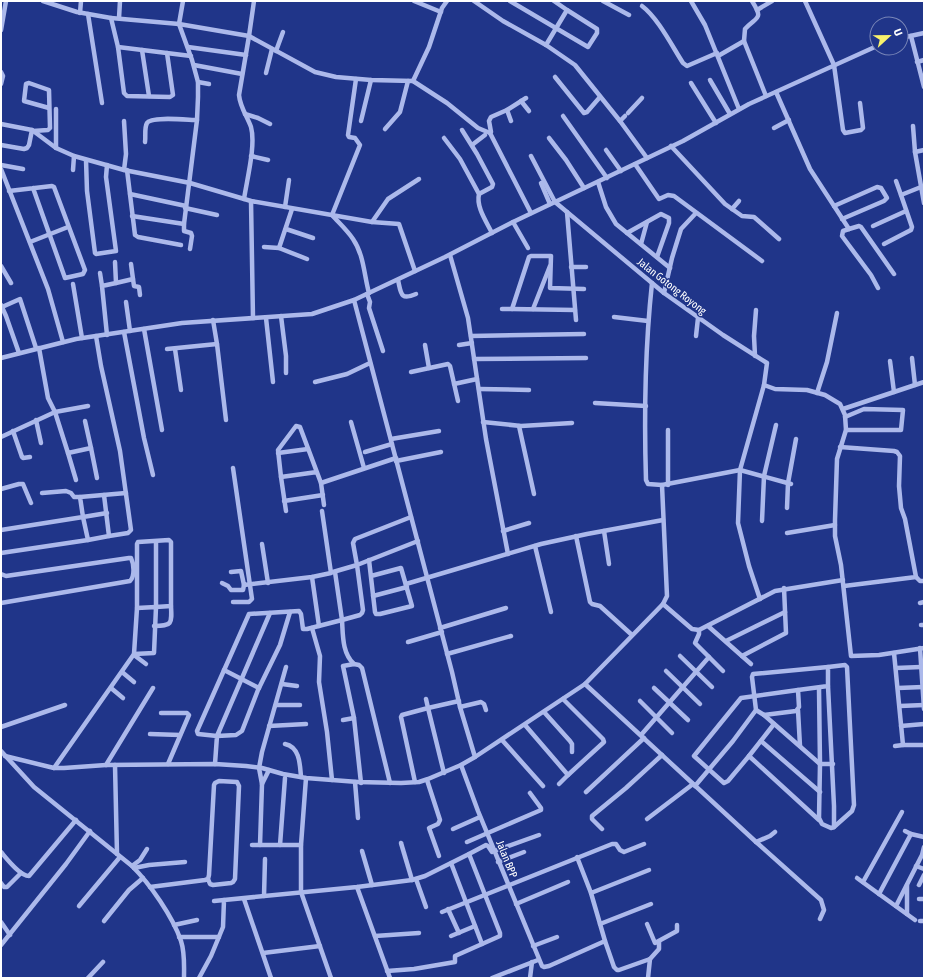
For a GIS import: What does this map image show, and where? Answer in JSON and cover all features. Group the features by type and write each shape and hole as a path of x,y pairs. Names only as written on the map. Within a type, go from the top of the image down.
{"street":[{"path":"1,30 6,1"},
{"path":"43,1 80,13 111,18 179,24 249,36 315,72 336,77 356,80 411,81 434,94 488,134 532,213"},
{"path":"80,13 81,1"},
{"path":"119,18 120,1"},
{"path":"183,1 179,24 194,65 198,82 197,120 184,224 184,231 191,233 192,235 190,249"},
{"path":"244,199 253,142 251,128 240,103 239,95 254,1"},
{"path":"414,1 441,12"},
{"path":"385,129 400,112 411,81 429,47 441,12 447,1"},
{"path":"474,1 503,22 546,45 575,66 620,120 647,158"},
{"path":"510,1 588,47 597,34 598,30 596,27 554,1"},
{"path":"603,1 629,15"},
{"path":"691,1 705,25 740,109"},
{"path":"752,1 757,10 758,18 745,29 744,41 766,96"},
{"path":"757,10 772,1"},
{"path":"805,1 834,65 843,130 845,133 861,130 863,128 860,103"},
{"path":"642,6 664,32 685,65 691,65 744,41"},
{"path":"546,45 567,10"},
{"path":"88,14 102,103"},
{"path":"111,18 118,47 125,94 127,96 170,97 173,95 167,53"},
{"path":"266,73 274,50 283,32"},
{"path":"924,33 911,36 924,87"},
{"path":"118,47 191,56"},
{"path":"188,47 246,55"},
{"path":"142,50 149,96"},
{"path":"1,358 62,342 144,329 213,320 266,318 312,314 354,300 416,272 513,222 607,178 766,96 869,50"},
{"path":"917,62 924,60"},
{"path":"194,65 242,74"},
{"path":"1,72 3,76 1,84"},
{"path":"554,77 584,113 587,112 600,97"},
{"path":"332,215 360,145 356,139 349,137 348,135 356,80"},
{"path":"361,121 371,80"},
{"path":"710,80 730,114"},
{"path":"198,82 209,84"},
{"path":"1,124 32,131 50,129 51,126 48,88 28,83 26,84 24,101 49,108"},
{"path":"692,83 716,122"},
{"path":"776,92 810,169 849,229"},
{"path":"472,145 491,132 489,121 490,118 507,110 526,98"},
{"path":"620,120 642,98"},
{"path":"521,101 530,111"},
{"path":"56,109 56,148"},
{"path":"507,110 511,121"},
{"path":"245,114 270,124"},
{"path":"563,116 607,178"},
{"path":"146,142 146,128 147,123 150,121 166,119 197,120"},
{"path":"774,128 789,120"},
{"path":"124,121 126,170 134,233 137,236 181,245"},
{"path":"913,126 924,203"},
{"path":"462,130 472,145 493,184 492,187 478,194"},
{"path":"1,145 24,149 27,148 32,131"},
{"path":"32,131 56,148 86,160 126,170 189,182 251,201 372,222 399,224 416,272"},
{"path":"444,138 460,159 478,194 480,208 492,233"},
{"path":"549,138 566,160 584,188"},
{"path":"671,146 710,189 732,209 743,217 754,218 779,238"},
{"path":"606,150 621,171"},
{"path":"916,152 924,150"},
{"path":"73,170 74,156"},
{"path":"251,156 268,160"},
{"path":"531,156 553,203"},
{"path":"86,160 87,190 96,254 116,251 106,177 107,165"},
{"path":"635,164 659,199 668,195 674,196 696,213 728,234 762,261"},
{"path":"1,165 22,169"},
{"path":"1,170 48,289 62,342"},
{"path":"372,222 388,200 419,179"},
{"path":"285,207 289,180"},
{"path":"884,244 911,230 912,227 896,181"},
{"path":"598,182 609,214 616,224 670,268"},
{"path":"541,183 553,203"},
{"path":"9,191 33,188 52,186 54,187 85,270 83,274 65,278 33,188"},
{"path":"834,206 877,187 882,188 887,198 885,200 842,219"},
{"path":"901,195 921,187"},
{"path":"130,194 217,215"},
{"path":"251,201 253,318"},
{"path":"732,209 739,201"},
{"name":"Jalan Gotong Royong","path":"553,203 567,212 664,293 698,318 767,363 764,385"},
{"path":"279,248 292,209"},
{"path":"873,226 906,211"},
{"path":"567,212 576,320"},
{"path":"664,293 681,229 696,213"},
{"path":"627,233 662,214 670,220 657,258"},
{"path":"332,215 346,230 357,246 362,258 370,302 368,308 383,351"},
{"path":"132,216 184,224"},
{"path":"513,222 528,248"},
{"path":"641,244 647,222"},
{"path":"878,288 871,275 842,236 843,231 859,226 862,227 894,274"},
{"path":"30,242 68,227"},
{"path":"286,229 313,238"},
{"path":"264,247 279,248 307,259"},
{"path":"450,255 466,311 471,336 484,422 508,554"},
{"path":"512,309 529,257 550,256 552,258 550,288"},
{"path":"115,262 116,283"},
{"path":"533,309 551,263"},
{"path":"131,264 134,286 139,287 140,295"},
{"path":"1,266 11,282"},
{"path":"571,267 586,267"},
{"path":"100,273 107,335"},
{"path":"102,286 133,279"},
{"path":"398,280 401,293 404,297 408,298 416,294"},
{"path":"652,283 648,321 646,406 646,480 648,484 665,485 740,470 789,484"},
{"path":"74,284 82,338"},
{"path":"541,288 584,289"},
{"path":"19,353 1,306 20,299 37,348 48,398 55,412 76,480"},
{"path":"354,300 460,707 475,757"},
{"path":"126,302 130,331"},
{"path":"502,309 575,310"},
{"path":"755,356 754,336 756,310"},
{"path":"816,392 827,362 837,313"},
{"path":"281,316 286,356 286,373"},
{"path":"266,318 273,382"},
{"path":"614,318 648,321"},
{"path":"696,336 698,318"},
{"path":"213,320 226,420"},
{"path":"144,329 162,430"},
{"path":"124,332 144,438 153,475"},
{"path":"471,336 584,334"},
{"path":"1,553 88,540 128,533 131,531 120,451 101,366 96,336"},
{"path":"459,346 472,343"},
{"path":"167,349 217,344"},
{"path":"425,345 429,368"},
{"path":"175,349 181,390"},
{"path":"474,359 569,360 586,358"},
{"path":"912,358 915,385"},
{"path":"890,361 894,392"},
{"path":"315,382 347,374 370,363"},
{"path":"411,372 448,364 458,401"},
{"path":"454,384 477,379"},
{"path":"843,409 924,382"},
{"path":"760,599 738,527 740,470 764,385 775,389 807,390 816,392 836,402 843,409 845,417 846,430 837,458 835,536 844,586 852,656 879,655 922,648 921,667 923,675 924,709"},
{"path":"479,389 529,390"},
{"path":"595,403 646,406"},
{"path":"1,437 55,412 88,406"},
{"path":"845,417 864,408 903,410 901,430 846,430"},
{"path":"36,420 41,443"},
{"path":"85,421 97,478"},
{"path":"351,422 364,468"},
{"path":"484,422 519,426 572,423"},
{"path":"762,521 764,476 776,425"},
{"path":"286,511 278,453 279,448 298,426 300,427 321,483 324,505"},
{"path":"519,426 534,494"},
{"path":"5,756 54,768 115,764 215,764 259,768 304,778 390,783 427,780 461,765 502,740 585,684 663,604 667,596 663,520 668,430"},
{"path":"13,431 22,457 30,456"},
{"path":"365,452 391,442 439,431"},
{"path":"787,508 796,438"},
{"path":"840,447 894,451 900,456 899,486 901,508 905,519 916,577 920,581 924,581"},
{"path":"68,453 91,448"},
{"path":"278,453 308,449"},
{"path":"321,483 364,468 396,460 441,452"},
{"path":"233,468 251,600 249,602 233,602"},
{"path":"281,477 317,472"},
{"path":"1,490 23,484 31,503"},
{"path":"42,493 66,491 74,497 80,497 126,493"},
{"path":"104,495 109,536"},
{"path":"284,501 323,495"},
{"path":"80,497 88,540"},
{"path":"322,511 342,620 343,639 348,656 354,664"},
{"path":"1,530 107,513"},
{"path":"290,612 280,645 259,688 241,733 236,735 217,736 198,734 197,731 249,614 254,613 270,613 290,612 300,612 303,629 360,615 363,612 353,542 355,539 411,517"},
{"path":"373,596 427,578 535,546 604,530 663,520"},
{"path":"503,531 529,523"},
{"path":"786,533 835,525"},
{"path":"604,530 609,564"},
{"path":"576,536 586,588 591,603 600,606 632,635"},
{"path":"54,768 134,655 137,608 137,544 140,542 169,540 171,542 172,614 170,624 167,626 154,626"},
{"path":"134,655 154,653 156,541"},
{"path":"244,585 312,577 333,572 357,565 418,541"},
{"path":"262,544 268,583"},
{"path":"535,546 551,612"},
{"path":"1,574 6,576 131,558 133,576 130,581 1,603"},
{"path":"369,560 375,612 378,615 411,606 412,604 402,569 400,568 371,576"},
{"path":"222,583 228,586 231,590 244,589 241,571 231,572"},
{"path":"312,577 319,626"},
{"path":"844,586 916,577"},
{"path":"663,604 692,629 698,630 775,591 784,588 843,580"},
{"path":"742,656 785,634 787,631 784,588"},
{"path":"137,608 171,606"},
{"path":"408,642 506,608"},
{"path":"726,641 785,612"},
{"path":"215,764 217,736 270,613"},
{"path":"708,626 751,664"},
{"path":"312,628 320,656 319,682 327,732 332,780"},
{"path":"698,630 699,634 695,643 723,671"},
{"path":"447,654 511,636"},
{"path":"894,653 903,745"},
{"path":"134,655 146,664"},
{"path":"680,656 712,686"},
{"path":"586,792 642,737 669,702 709,657"},
{"path":"361,782 354,718 343,666 354,664 359,665 362,668 390,783"},
{"path":"647,819 694,785 709,770 756,710 752,678 753,674 828,667 843,664 846,665 854,806 852,811 834,827 826,827 749,756"},
{"path":"828,667 833,764 834,827"},
{"path":"896,668 921,667"},
{"path":"260,845 262,784 259,768 269,726 286,668"},
{"path":"224,670 259,688"},
{"path":"666,671 700,704"},
{"path":"122,672 134,682"},
{"path":"282,684 297,686"},
{"path":"585,684 821,900 824,910 820,919"},
{"path":"774,724 749,756 725,782 695,758 694,755 740,699 744,697 828,686"},
{"path":"898,688 923,687"},
{"path":"110,688 123,698"},
{"path":"106,765 153,688"},
{"path":"654,688 688,720"},
{"path":"819,688 819,820"},
{"path":"798,690 800,746"},
{"path":"426,699 444,773"},
{"path":"559,784 604,742 603,739 563,699"},
{"path":"415,782 401,716 459,701"},
{"path":"640,701 672,732"},
{"path":"460,707 481,702 484,704 486,710"},
{"path":"1,727 65,705"},
{"path":"276,705 300,705"},
{"path":"900,706 924,705"},
{"path":"756,710 764,715 820,764 833,764"},
{"path":"764,715 794,712 798,710"},
{"path":"544,712 570,741 572,744 572,752"},
{"path":"161,713 188,714 189,717 168,764"},
{"path":"343,720 354,718"},
{"path":"269,726 306,724"},
{"path":"525,724 568,775"},
{"path":"902,726 924,724"},
{"path":"150,734 180,735"},
{"path":"502,740 543,786"},
{"path":"761,741 820,792"},
{"path":"285,744 290,745 296,751 304,778 300,845 301,892 331,978"},
{"path":"895,746 924,745"},
{"path":"1,752 34,787 119,855 143,878 174,925 179,937 183,950 184,978"},
{"path":"602,829 592,817 662,755"},
{"path":"80,906 119,855 115,764"},
{"name":"Jalan BPP","path":"461,765 480,817 538,960"},
{"path":"262,784 269,770"},
{"path":"280,845 286,778"},
{"path":"427,780 440,820 438,824 430,826 429,828 439,856"},
{"path":"219,781 237,782 240,786 234,882 213,885 210,884 208,878 214,785 219,781"},
{"path":"355,782 358,818"},
{"path":"467,842 541,810 530,793"},
{"path":"863,882 902,812"},
{"path":"453,829 480,817"},
{"path":"1,852 21,873 26,876 30,874 76,820"},
{"path":"905,831 924,837"},
{"path":"1,945 90,832"},
{"path":"756,842 776,832"},
{"path":"494,851 538,834"},
{"path":"879,894 911,834"},
{"path":"401,843 426,907"},
{"path":"442,912 612,844 616,844 620,850 624,852 644,844"},
{"path":"252,845 300,845"},
{"path":"214,901 357,887 414,879 425,876 487,845 495,858 498,860 524,852"},
{"path":"896,906 923,855 924,847"},
{"path":"133,867 140,860 146,849"},
{"path":"362,851 372,885"},
{"path":"387,971 414,969 455,962 455,956 499,937 500,935 469,854"},
{"path":"577,857 591,893 614,967 617,970 620,970 650,959 659,949 659,942"},
{"path":"264,896 265,860"},
{"path":"133,867 186,862"},
{"path":"451,863 482,944"},
{"path":"916,866 924,869"},
{"path":"591,893 649,870"},
{"path":"1,883 4,887 7,887 21,873"},
{"path":"919,884 924,875"},
{"path":"104,921 129,890 143,878"},
{"path":"150,887 205,880 208,878"},
{"path":"857,878 896,906 920,920"},
{"path":"452,885 458,882"},
{"path":"516,904 568,882"},
{"path":"908,884 908,914"},
{"path":"357,887 390,978"},
{"path":"244,898 271,978"},
{"path":"198,978 211,956 224,922 224,900"},
{"path":"600,924 651,904"},
{"path":"448,910 459,933"},
{"path":"174,925 197,920"},
{"path":"1,922 10,935"},
{"path":"647,924 654,943 659,942 677,931 677,925"},
{"path":"451,936 475,926"},
{"path":"375,936 419,933"},
{"path":"179,937 219,937"},
{"path":"533,946 558,937"},
{"path":"492,978 538,960 542,966 546,967 605,941"},
{"path":"262,953 320,946"},
{"path":"648,978 650,959"},
{"path":"88,978 103,962"},
{"path":"530,978 532,962"}]}
